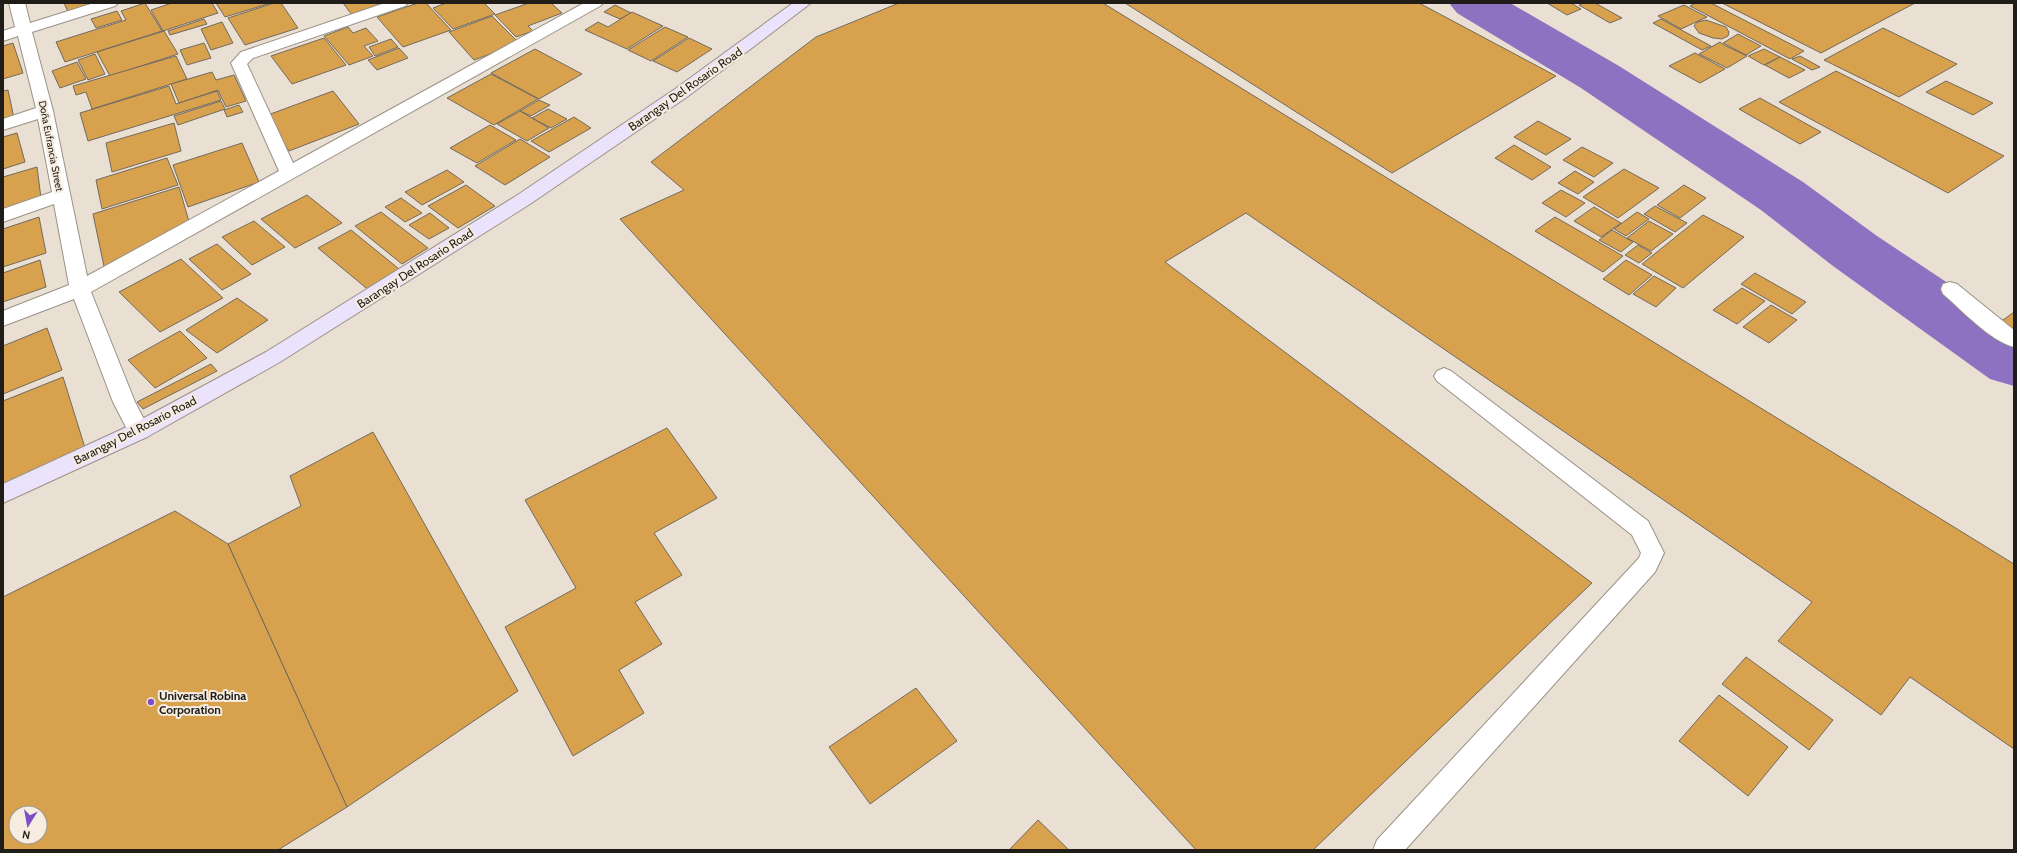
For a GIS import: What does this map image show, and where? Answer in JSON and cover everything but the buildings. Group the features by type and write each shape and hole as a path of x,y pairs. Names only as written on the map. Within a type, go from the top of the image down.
{"main road":[{"name":"Barangay Del Rosario Road","path":"3,494 138,431 273,357 523,200 681,93 803,3"}],"street":[{"name":"Doña Eufrancia Street","path":"17,3 45,111 80,289 121,395 138,431"},
{"path":"3,36 110,3"},
{"path":"289,173 239,63 247,55 400,3"},
{"path":"3,319 80,289 595,3"},
{"path":"3,125 45,111"},
{"path":"3,216 61,195"}],"lane":[{"path":"1950,289 1998,329 2014,340"},
{"path":"1387,850 1646,566 1653,553 1640,528 1444,376"}],"waterway":[{"path":"1474,3 1600,77 1782,196 1855,251 2014,361"}],"place":[{"name":"Universal Robina Corporation","path":"151,702"}]}
